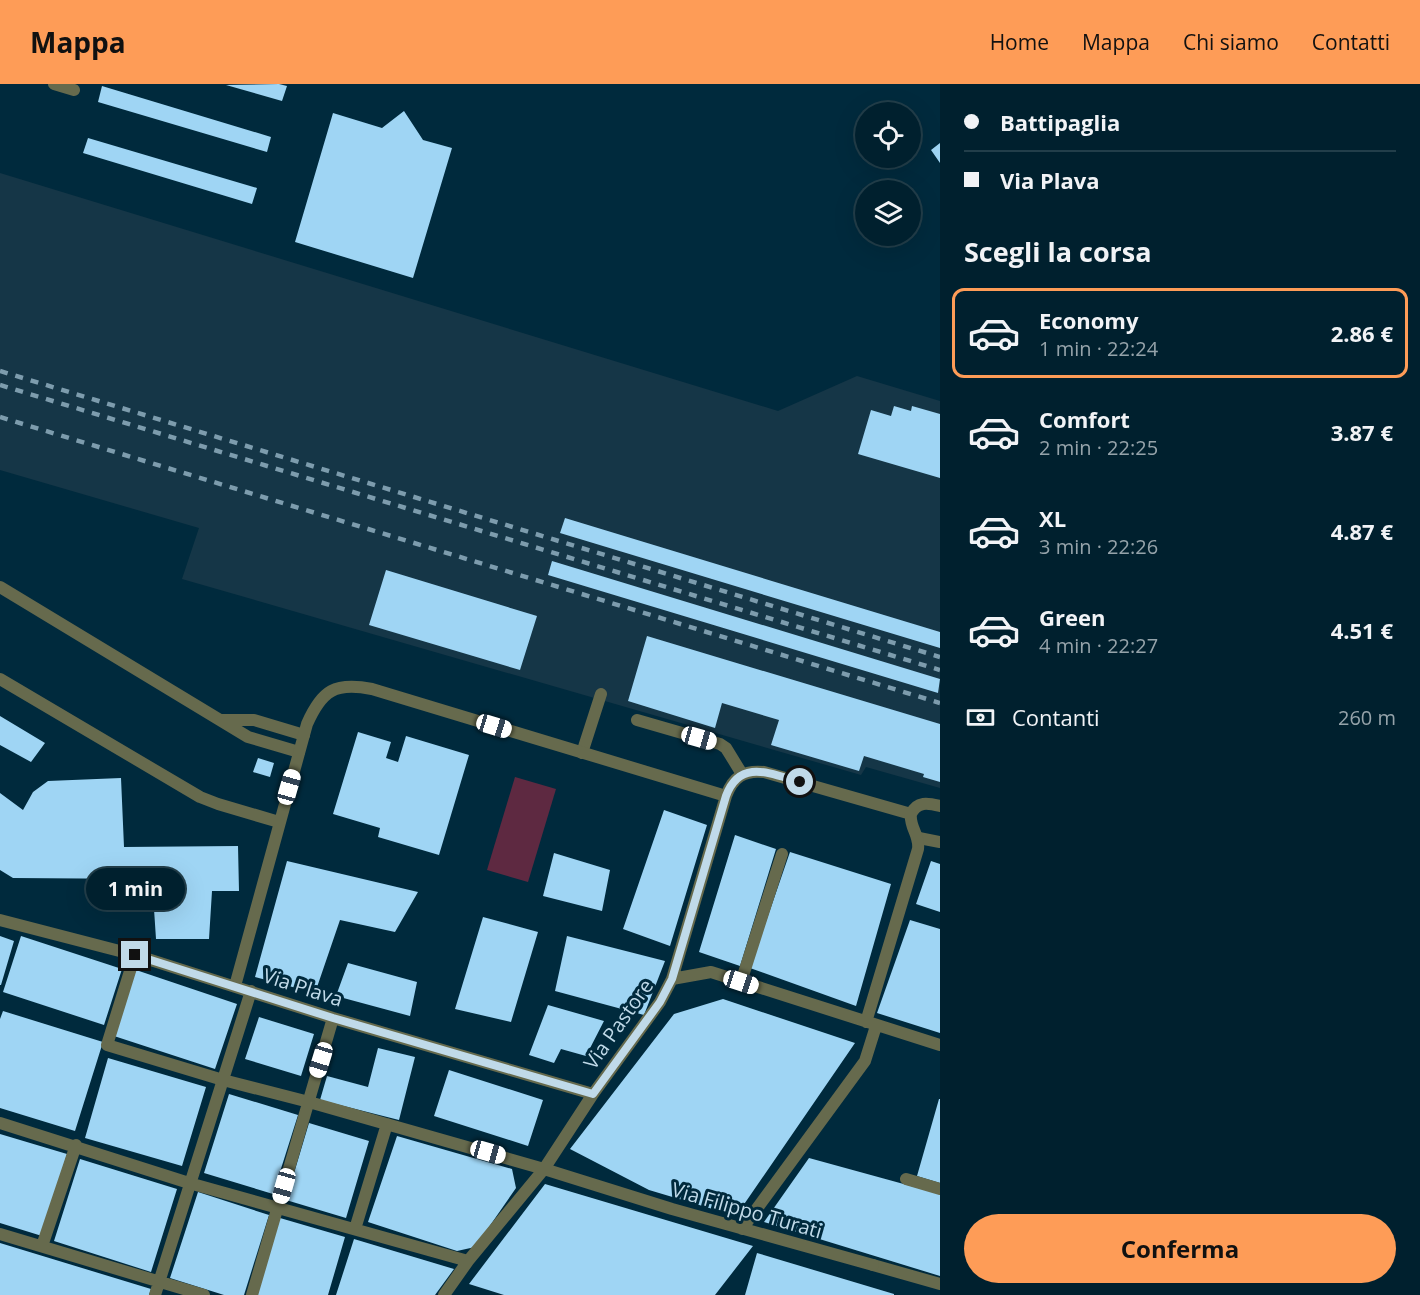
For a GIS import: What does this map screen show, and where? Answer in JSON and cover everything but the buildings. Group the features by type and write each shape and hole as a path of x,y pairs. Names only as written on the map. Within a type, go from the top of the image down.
{"street":[{"path":"54,84 74,90"},
{"path":"0,587 249,737 299,752"},
{"path":"0,679 200,797 279,822"},
{"path":"235,986 304,735 313,712 324,696 338,688 354,686 383,693 726,796"},
{"path":"582,753 601,694"},
{"path":"221,720 254,720 304,735"},
{"path":"637,720 726,747 742,774 755,771 764,772 911,814"},
{"name":"Via Pastore","path":"444,1295 468,1261 544,1169 593,1094 660,1002 672,979 726,796 733,781 742,774"},
{"path":"742,1228 865,1061 871,1024 918,849 919,838 912,823 911,814 920,804 931,803 940,806"},
{"path":"919,838 940,842"},
{"path":"741,982 782,854"},
{"name":"Via Plava","path":"0,920 135,955 333,1018 593,1094"},
{"name":"Via Filippo Turati","path":"135,955 107,1045 223,1080 544,1169 672,1209 940,1284"},
{"path":"672,979 711,972 940,1045"},
{"path":"156,1295 189,1183 251,991"},
{"path":"252,1295 333,1018"},
{"path":"0,1123 76,1145 189,1183 468,1261"},
{"path":"355,1228 387,1124"},
{"path":"42,1246 76,1145"},
{"path":"906,1179 940,1189"},
{"path":"0,1234 204,1295"}],"shaded area":[{"path":"0,173 778,411 857,376 940,401 940,788 866,767 861,775 182,579 199,528 0,470"},
{"path":"515,777 556,789 528,882 487,870"}],"railway":[{"path":"0,371 940,657"},
{"path":"0,385 940,670"},
{"path":"0,417 940,703"}],"route":[{"path":"135,955 333,1018 593,1094 660,1002 672,979 726,796 733,781 742,774 755,771 800,782"}]}
